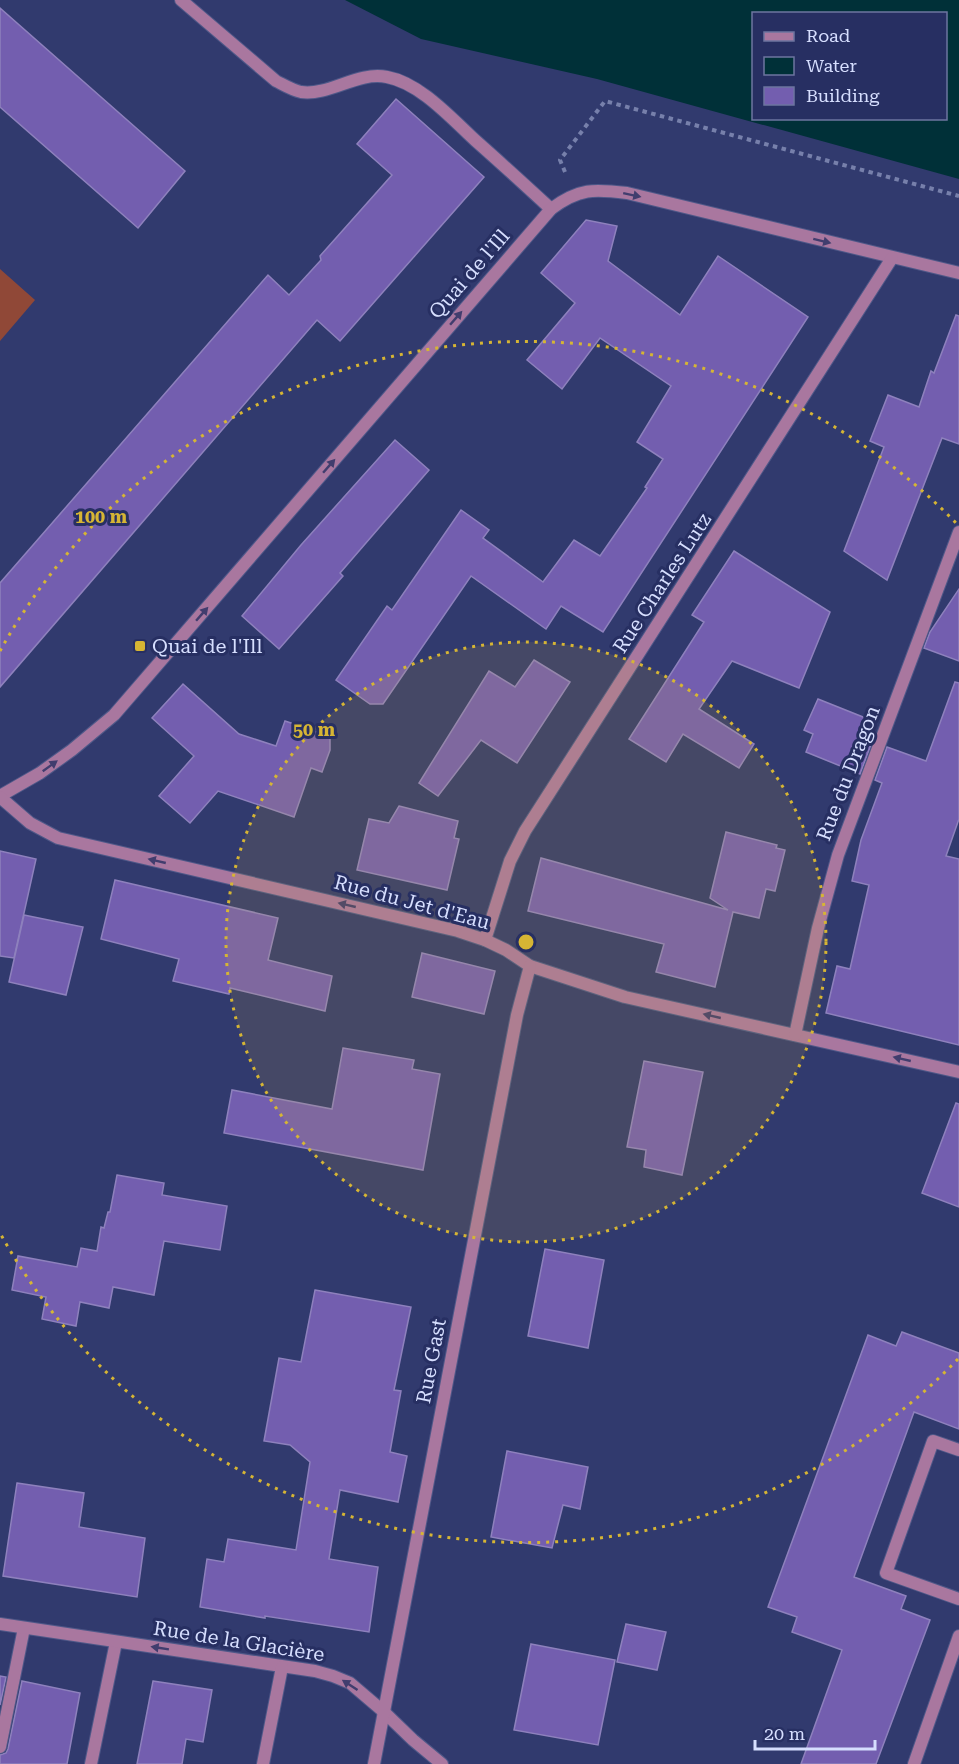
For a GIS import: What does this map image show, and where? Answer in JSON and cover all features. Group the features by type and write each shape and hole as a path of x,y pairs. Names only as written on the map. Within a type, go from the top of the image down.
{"street":[{"path":"181,0 276,81 289,88 302,92 316,91 362,78 384,76 399,80 417,90 551,209"},
{"name":"Quai de l'Ill","path":"0,797 72,750 114,715 551,209 564,200 591,190 627,194 959,273"},
{"name":"Rue Charles Lutz","path":"485,940 510,861 525,831 892,258"},
{"name":"Rue du Dragon","path":"795,1035 818,928 838,855 959,532"},
{"name":"Rue du Jet d'Eau","path":"0,797 30,824 58,838 458,931 506,950 530,966 625,997 959,1072"},
{"name":"Rue Gast","path":"374,1764 517,1015 530,966"},
{"path":"959,1450 933,1441 886,1573 959,1599"},
{"name":"Rue de la Glacière","path":"0,1624 315,1671 333,1676 350,1683 442,1764"},
{"path":"0,1747 24,1628"},
{"path":"914,1764 959,1636"},
{"path":"91,1764 116,1641"},
{"path":"263,1764 282,1666"}],"path":[{"path":"574,195 560,160 604,101 959,196"}],"shaded area":[{"path":"0,269 35,300 0,341"}],"water":[{"path":"345,0 959,0 959,179 597,79 421,39"}],"building":[{"path":"0,8 185,171 138,228 0,107"},
{"path":"396,99 484,177 340,341 317,320 0,687 0,583 268,275 289,295 321,260 320,256 392,175 357,144"},
{"path":"586,220 617,226 608,261 680,315 718,256 808,317 603,632 561,606 546,629 471,576 383,704 370,704 336,680 387,606 392,610 461,510 489,530 483,538 543,582 574,540 600,556 647,488 645,487 663,459 637,442 671,386 600,338 562,389 527,360 575,303 541,273"},
{"path":"956,315 959,316 959,444 942,438 887,580 844,551 884,447 870,441 888,395 919,407 931,371 934,373"},
{"path":"395,440 429,470 340,573 343,576 279,649 242,616 301,545"},
{"path":"734,551 830,612 799,688 732,661 699,709 754,744 739,768 683,734 666,762 629,739 704,622 692,615"},
{"path":"959,589 959,661 924,648 930,632"},
{"path":"534,660 570,682 517,763 481,740 438,796 419,783 489,671 515,687"},
{"path":"955,682 959,683 959,819 946,856 959,859 959,1045 826,1013 837,966 850,969 869,885 852,881 861,840 882,783 875,780 887,747 926,761"},
{"path":"183,684 239,734 276,746 285,721 330,736 330,750 322,772 311,768 294,817 218,791 190,823 159,796 194,756 152,718"},
{"path":"818,699 868,719 860,738 872,742 860,774 806,752 813,734 804,730"},
{"path":"399,806 458,821 454,838 459,839 447,890 357,870 369,819 389,823"},
{"path":"726,832 777,845 776,848 785,850 775,891 766,889 759,918 733,912 715,987 656,972 664,944 528,911 541,858 728,910 710,898"},
{"path":"0,851 36,859 14,958 0,956"},
{"path":"115,880 278,918 268,960 332,976 325,1011 230,988 229,994 173,981 179,959 101,939"},
{"path":"24,915 83,927 66,995 9,982"},
{"path":"422,953 495,971 484,1014 412,997"},
{"path":"343,1048 414,1060 412,1069 440,1074 423,1170 224,1133 232,1090 332,1109"},
{"path":"644,1061 703,1072 682,1175 644,1167 646,1150 627,1147"},
{"path":"956,1103 959,1104 959,1207 922,1193"},
{"path":"117,1175 164,1183 162,1195 227,1206 220,1250 164,1241 154,1295 113,1287 109,1308 80,1302 76,1326 42,1319 46,1297 12,1290 18,1256 77,1267 81,1248 97,1251 101,1227 104,1228 108,1212 110,1212"},
{"path":"545,1249 604,1260 588,1348 528,1336"},
{"path":"315,1290 411,1307 394,1390 401,1391 390,1452 407,1456 398,1502 340,1490 329,1559 378,1567 369,1632 200,1607 207,1559 224,1562 228,1539 296,1550 310,1462 290,1445 264,1441 279,1358 301,1362"},
{"path":"902,1332 959,1353 959,1429 914,1412 854,1577 906,1596 901,1609 930,1620 876,1764 801,1764 842,1650 792,1632 797,1617 768,1607 868,1335 896,1346"},
{"path":"507,1451 588,1467 580,1509 563,1505 552,1548 491,1537"},
{"path":"17,1483 84,1493 79,1527 145,1538 137,1597 3,1576"},
{"path":"626,1624 666,1632 657,1670 617,1662"},
{"path":"531,1644 615,1660 598,1745 514,1730"},
{"path":"0,1676 6,1677 0,1705"},
{"path":"22,1681 80,1693 67,1764 0,1764 0,1755 6,1753 8,1749"},
{"path":"153,1681 212,1690 203,1742 186,1739 182,1764 137,1764"}],"place":[{"name":"Quai de l'Ill","path":"140,646"}]}
